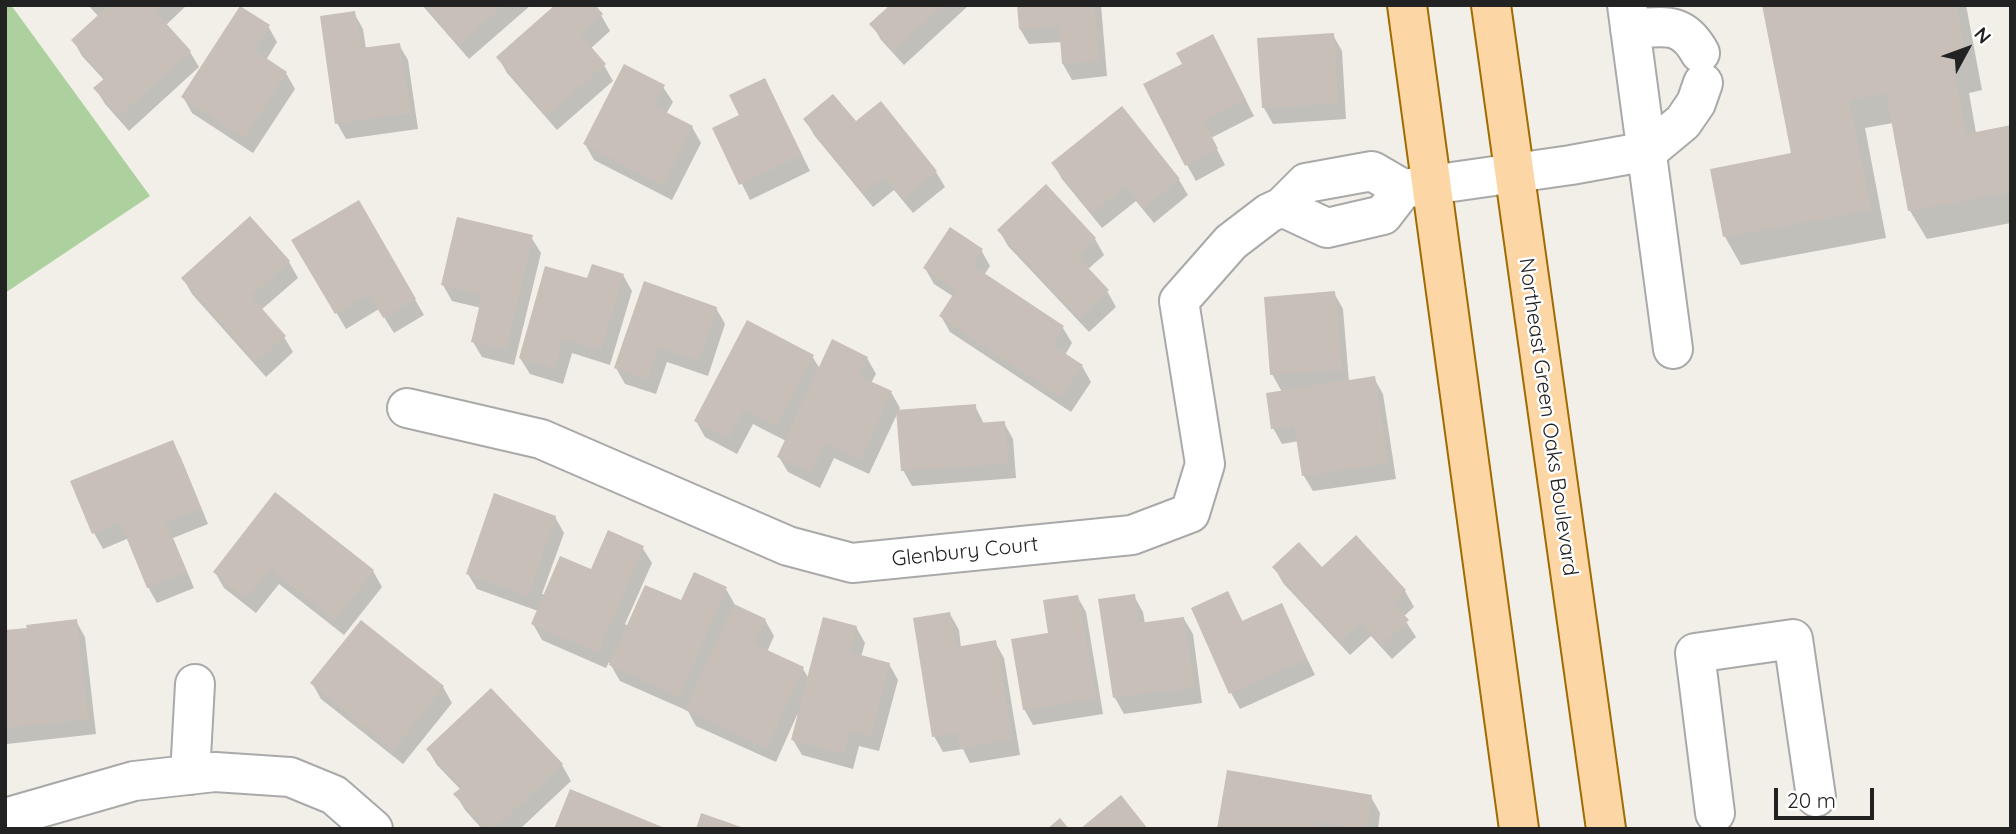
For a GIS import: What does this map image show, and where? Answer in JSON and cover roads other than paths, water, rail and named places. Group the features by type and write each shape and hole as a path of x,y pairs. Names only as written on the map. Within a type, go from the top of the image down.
{"main road":[{"path":"1407,5 1417,187 1519,829"},
{"name":"Northeast Green Oaks Boulevard","path":"1491,5 1606,829"}],"street":[{"path":"1417,187 1571,166 1648,150 1683,122 1696,103 1701,68 1692,38 1678,28 1628,17 1648,150 1673,349"},
{"name":"Glenbury Court","path":"407,408 541,439 788,546 852,563 1132,536 1190,513 1205,464 1179,301 1231,242 1282,206 1306,183 1372,171 1417,187"},
{"path":"1715,813 1695,653 1793,639 1816,797"},
{"path":"190,775 195,684"},
{"path":"5,818 134,780 215,772 290,777 334,796 373,829"}]}
